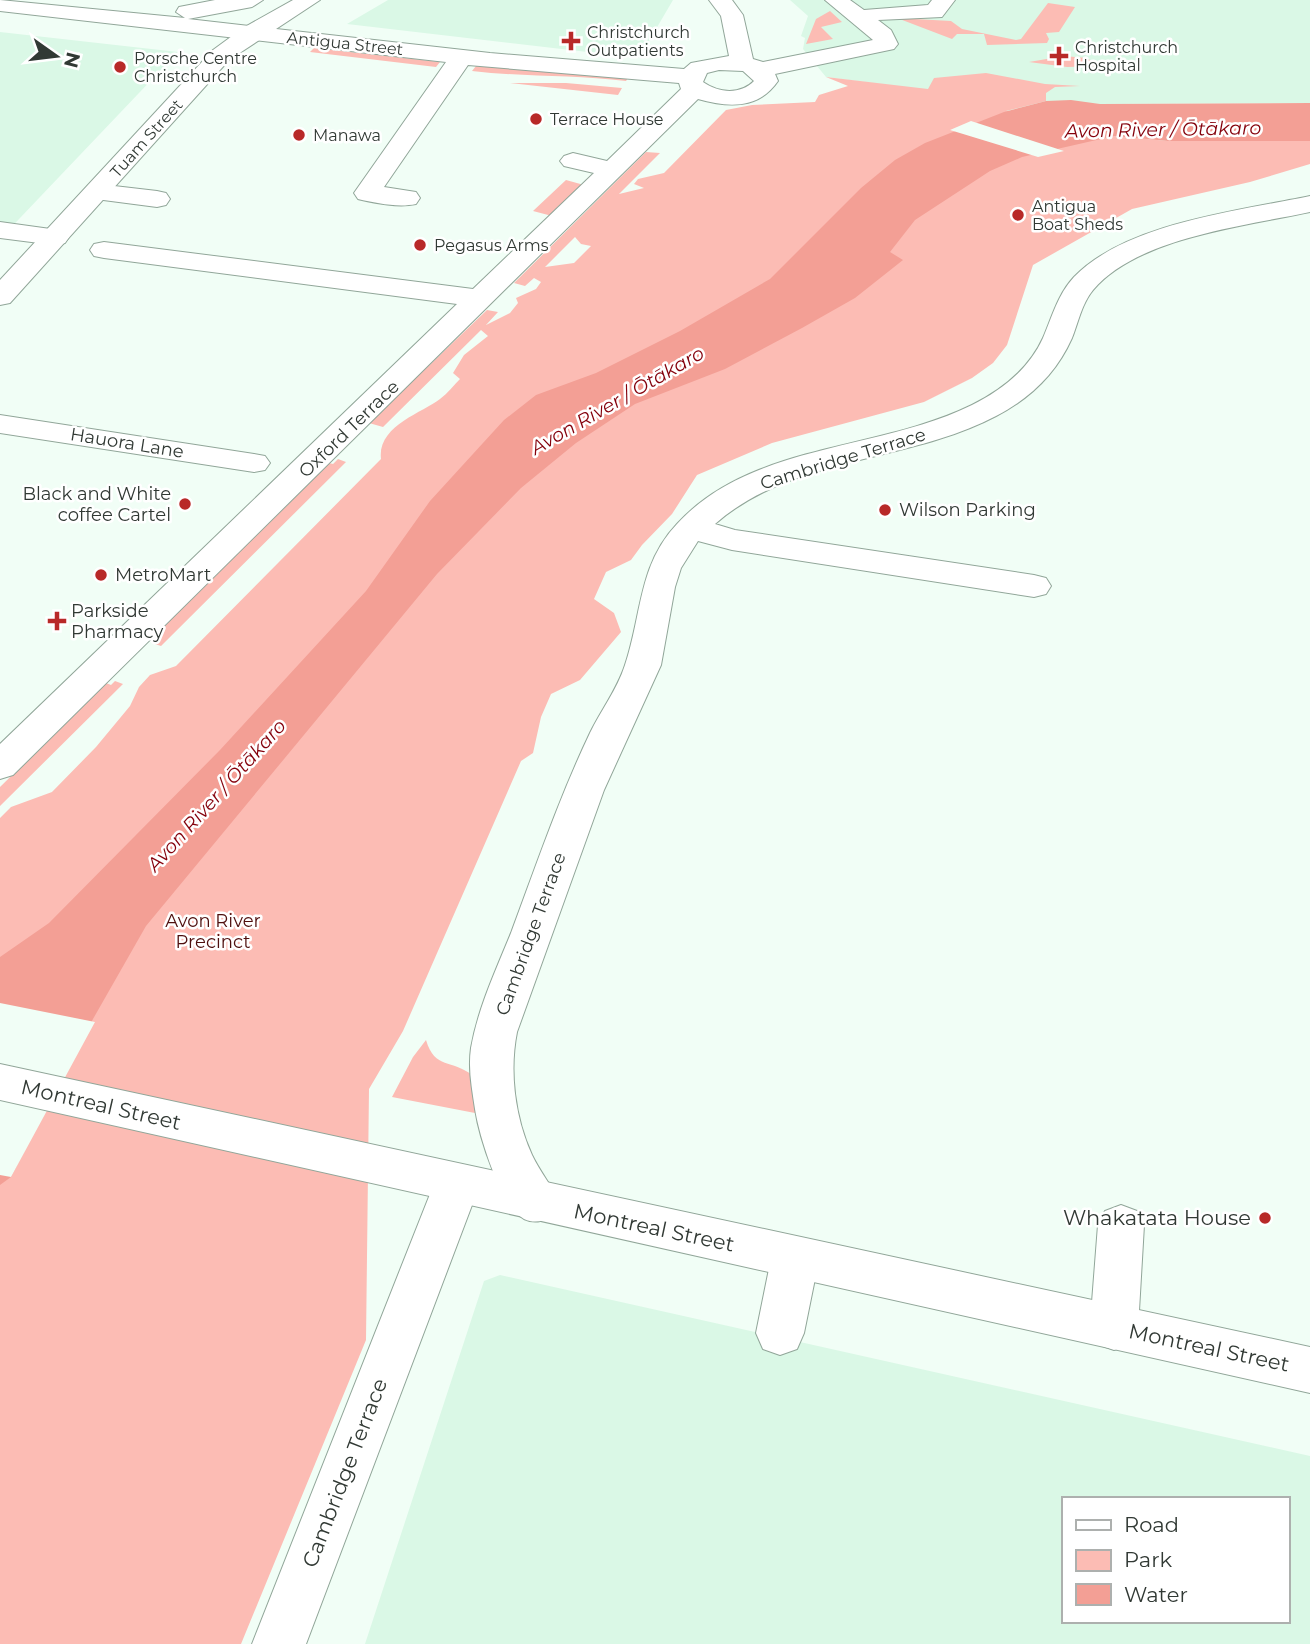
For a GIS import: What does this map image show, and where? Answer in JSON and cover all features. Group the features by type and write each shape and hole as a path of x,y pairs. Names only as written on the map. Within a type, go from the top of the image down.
{"street":[{"path":"56,0 168,13 210,10 251,0"},
{"name":"Tuam Street","path":"0,297 222,55 251,33 309,0"},
{"path":"720,0 732,15 750,67"},
{"path":"693,83 699,68 708,65 750,67 886,44 883,35 836,0"},
{"path":"857,18 881,13 934,12 944,0"},
{"name":"Antigua Street","path":"0,4 693,83 714,96 749,95 758,91 766,81 750,67"},
{"path":"407,198 367,193 462,57"},
{"name":"Oxford Terrace","path":"0,766 615,170 693,83"},
{"path":"573,161 615,170"},
{"path":"97,192 157,199"},
{"name":"Cambridge Terrace","path":"537,1203 517,1176 498,1126 490,1064 495,1034 551,877 607,737 635,686 645,658 658,580 667,560 691,528 734,496 762,483 952,425 1013,393 1037,375 1055,346 1072,302 1084,283 1122,255 1182,234 1310,204"},
{"path":"0,230 55,237"},
{"path":"104,250 482,299"},
{"name":"Hauora Lane","path":"0,424 254,463"},
{"path":"691,528 732,540 1034,586"},
{"name":"Montreal Street","path":"0,1082 537,1203 1310,1370"},
{"name":"Cambridge Terrace","path":"279,1644 457,1184"},
{"path":"1114,1328 1121,1225"},
{"path":"780,1333 795,1259"}],"shaded area":[{"name":"Christchurch Outpatients","path":"388,0 673,0 639,58 347,24"},
{"name":"Christchurch Hospital","path":"790,0 1310,0 1310,103 1100,104 1046,101 1004,112 958,94 826,77 803,49 805,38 801,36 808,16"},
{"path":"0,32 178,52 0,239"},
{"path":"500,1275 1310,1456 1310,1644 365,1644 484,1281"}],"green space":[{"path":"1048,3 1075,7 1059,32 1046,33 1049,39 1047,43 987,45 984,34 957,34 952,39 897,18 951,21 962,29 1016,40 1021,39"},
{"path":"830,11 842,22 821,27 833,39 806,44 816,19"},
{"path":"314,48 440,62 436,67 310,52"},
{"path":"1064,56 1086,58 1102,66 1067,67 1029,62"},
{"path":"476,66 628,78 626,81 472,71"},
{"name":"Avon River Precinct","path":"986,73 1045,84 1080,86 1055,87 1046,93 1046,101 1006,111 1114,136 1168,141 1310,141 1310,164 1250,182 1132,209 1033,265 1007,345 993,363 972,378 924,402 772,443 697,475 672,514 631,560 606,572 594,599 614,613 621,632 580,680 551,694 541,717 533,753 521,761 403,1031 369,1089 366,1340 241,1644 0,1644 0,818 11,807 52,792 96,747 130,706 139,687 150,675 176,666 381,459 386,438 393,429 448,392 460,379 453,373 464,355 488,336 481,330 383,427 369,423 487,310 498,312 486,325 510,313 518,303 516,298 536,289 541,282 534,278 525,286 514,283 646,152 660,153 619,194 644,188 634,184 638,179 664,173 726,110 752,105 815,102 819,95 848,86 826,77 928,89 934,78","holes":["575,237 581,244 591,246 574,263 545,267"]},
{"path":"510,83 566,83 622,88 618,95"},
{"path":"566,180 584,185 552,216 533,211"},
{"path":"338,459 346,462 161,646 152,643 157,637 154,636 329,463 333,464"},
{"path":"115,681 123,684 0,806 0,787 106,683 111,685"},
{"path":"426,1040 439,1060 472,1075 477,1090 475,1113 392,1097 413,1057"}],"water":[{"name":"Avon River / Ōtākaro","path":"1071,100 1100,104 1310,103 1310,141 1168,141 1114,136 1022,157 990,171 915,220 890,252 903,260 855,298 725,369 635,404 576,443 521,488 437,574 146,926 93,1019 11,1177 0,1185 0,957 49,923 220,750 366,591 430,501 504,420 536,395 596,373 680,331 770,279 861,188 895,160 925,143 1004,112 1046,101"}],"pier":[{"path":"971,121 1064,151 1038,157 950,130"},
{"path":"0,1003 95,1022 11,1177 0,1175"}],"place":[{"name":"Christchurch Outpatients","path":"571,41"},
{"name":"Christchurch Hospital","path":"1059,56"},
{"name":"Porsche Centre Christchurch","path":"120,67"},
{"name":"Terrace House","path":"536,119"},
{"name":"Manawa","path":"299,135"},
{"name":"Antigua Boat Sheds","path":"1018,215"},
{"name":"Pegasus Arms","path":"420,245"},
{"name":"Black and White coffee Cartel","path":"185,504"},
{"name":"Wilson Parking","path":"885,510"},
{"name":"MetroMart","path":"101,575"},
{"name":"Parkside Pharmacy","path":"57,621"},
{"name":"Whakatata House","path":"1265,1218"}]}
